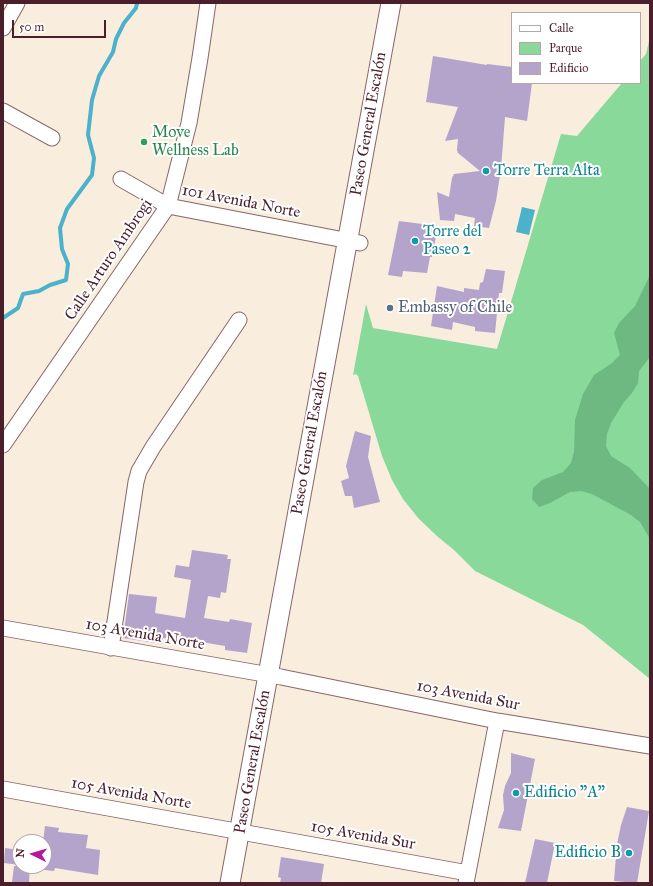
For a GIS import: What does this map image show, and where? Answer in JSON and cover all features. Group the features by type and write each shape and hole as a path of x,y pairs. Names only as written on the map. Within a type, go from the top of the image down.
{"street":[{"path":"3,28 17,3"},
{"name":"Calle Arturo Ambrogi","path":"3,445 168,206 189,123 208,3"},
{"name":"Paseo General Escalón","path":"243,883 246,832 353,242 391,3"},
{"name":"Paseo General Escalón","path":"353,242 404,3"},
{"path":"3,111 52,138"},
{"name":"101 Avenida Norte","path":"121,179 168,206 353,242"},
{"path":"111,648 136,482 139,471 153,447 239,320"},
{"name":"103 Avenida Norte","path":"3,628 274,676"},
{"name":"103 Avenida Sur","path":"274,676 497,721 650,746"},
{"path":"467,878 497,721"},
{"name":"105 Avenida Norte","path":"3,789 246,832"},
{"name":"Paseo General Escalón","path":"230,883 246,832"},
{"name":"105 Avenida Sur","path":"246,832 467,878"}],"green space":[{"path":"650,37 650,679 583,625 475,571 419,519 403,499 392,480 382,456 358,376 356,374 353,375 366,304 373,328 497,349 561,134 577,136 621,84 641,84 641,60 646,54"},
{"path":"650,275 650,357 639,371 638,383 611,423 607,434 606,446 611,456 630,468 650,489 650,539 640,522 631,515 592,494 581,491 570,492 539,507 532,499 533,488 542,480 563,472 571,463 574,452 575,420 583,394 594,375 612,363 620,355 614,333 619,323 635,306"}],"water":[{"path":"522,207 535,210 529,235 516,232"}],"building":[{"path":"433,56 487,65 511,67 511,84 532,84 527,121 505,117 501,169 496,201 489,228 474,226 475,218 455,214 454,221 440,220 437,192 449,197 454,174 480,171 458,153 458,139 445,141 458,107 426,102"},
{"name":"Torre del Paseo 2","path":"399,221 438,226 432,257 430,257 427,273 403,271 402,277 388,275"},
{"path":"486,269 505,271 502,293 499,293 495,333 475,331 475,327 453,322 452,330 431,326 437,286 464,292 464,288 479,290 480,283 483,282"},
{"path":"355,431 371,436 368,457 380,502 354,508 352,496 345,496 341,481 349,478 346,466"},
{"path":"192,550 228,555 227,559 231,559 226,593 221,592 220,598 208,596 204,618 229,622 230,619 252,623 247,653 225,650 225,646 172,637 172,639 163,638 162,644 123,638 129,594 157,597 155,613 185,618 191,580 174,577 176,565 189,567"},
{"name":"Edificio \"A\"","path":"511,753 535,759 521,831 498,828 504,810 503,795 505,786 511,773"},
{"name":"Edificio B","path":"627,807 649,811 637,883 614,881 617,844"},
{"path":"45,826 59,828 58,832 88,835 86,848 100,850 98,875 55,868 54,871 52,871 52,834 44,834"},
{"path":"535,839 555,843 547,883 525,883"},
{"path":"5,848 12,849 12,864 4,863"},
{"path":"281,857 324,864 321,883 280,883 281,878 278,877"},
{"path":"13,874 30,874 29,883 12,882"}],"waterway":[{"path":"3,318 18,308 23,294 39,291 50,285 66,280 68,264 62,249 60,228 67,209 92,175 94,158 88,135 92,100 99,76 113,52 116,39 124,23 136,8 137,3"}],"place":[{"name":"Move Wellness Lab","path":"144,142"},
{"name":"Torre Terra Alta","path":"486,171"},
{"name":"Torre del Paseo 2","path":"415,241"},
{"name":"Embassy of Chile","path":"390,308"},
{"name":"Edificio \"A\"","path":"516,793"},
{"name":"Edificio B","path":"629,853"}]}
